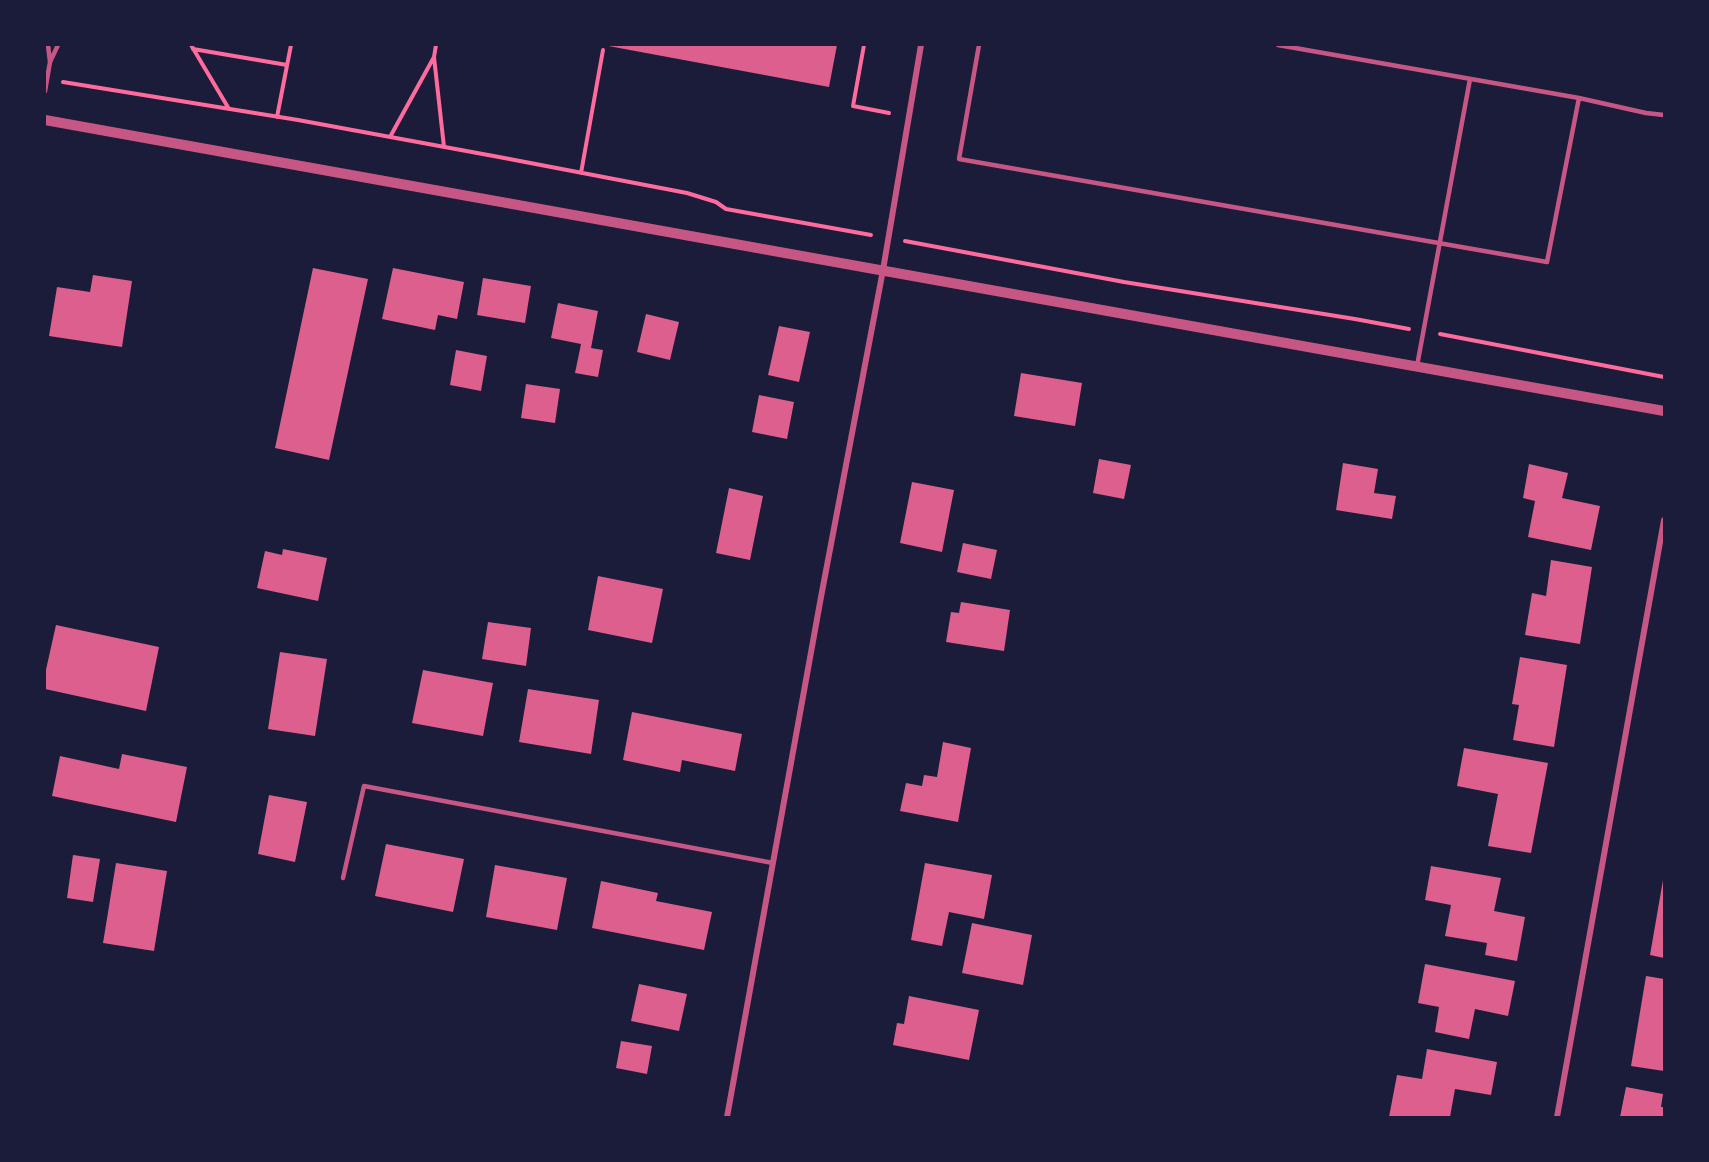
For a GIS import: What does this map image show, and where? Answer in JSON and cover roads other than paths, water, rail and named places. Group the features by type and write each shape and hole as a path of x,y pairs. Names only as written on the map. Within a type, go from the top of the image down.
{"street":[{"path":"727,1117 883,270 921,45"},
{"path":"45,120 1664,411"},
{"path":"1557,1117 1664,520"}],"lane":[{"path":"48,45 50,62"},
{"path":"45,91 50,62 58,45"},
{"path":"978,45 959,159 1547,262 1579,98"},
{"path":"1278,45 1664,115"},
{"path":"1417,366 1470,79"},
{"path":"343,878 364,786 773,863"}]}
